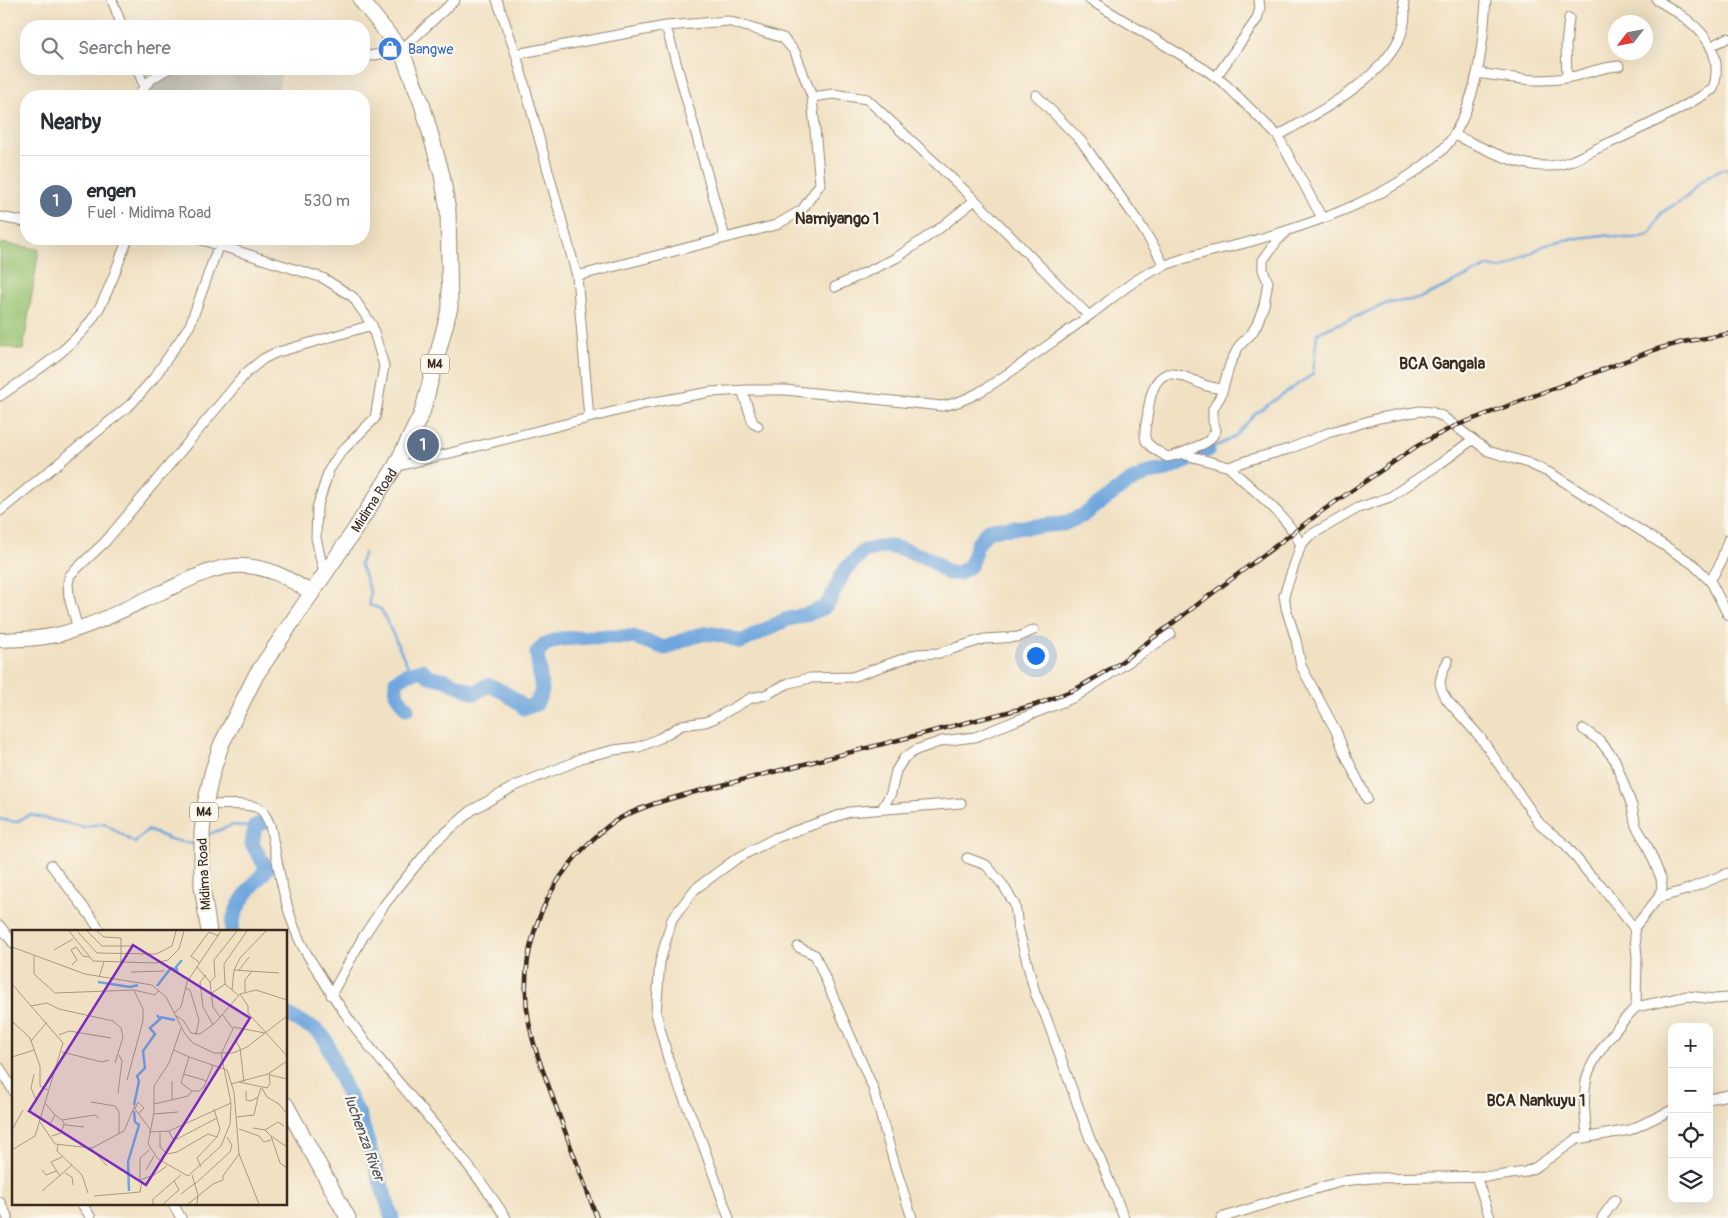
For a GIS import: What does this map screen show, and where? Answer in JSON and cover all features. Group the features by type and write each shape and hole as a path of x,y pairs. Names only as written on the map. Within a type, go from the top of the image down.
{"main road":[{"name":"Midima Road","path":"209,930 202,886 202,833 205,805 221,744 260,668 395,467 422,413 450,308 448,212 442,175 422,104 401,50 361,0"},
{"path":"288,1110 348,1218"}],"street":[{"path":"112,0 120,20"},
{"path":"370,56 401,50 455,0"},
{"path":"497,0 516,54 577,276 589,418"},
{"path":"1090,0 1216,76 1278,136 1322,218"},
{"path":"1216,76 1258,19 1259,0"},
{"path":"1278,136 1347,94 1377,70 1401,34 1405,23 1406,10 1403,0"},
{"path":"395,467 677,397 710,392 785,390 922,405 942,406 954,404 979,393 994,383 1139,278 1176,261 1289,229 1367,200 1394,185 1438,154 1454,136 1469,102 1477,73 1486,0"},
{"path":"1454,136 1512,159 1547,166 1568,162 1664,116 1713,88 1718,82 1722,65 1722,55 1718,43 1704,28 1657,0"},
{"path":"1567,78 1566,45 1569,18"},
{"path":"516,54 666,26 728,21 783,38 794,52 812,97 820,184 802,210 776,225 577,276"},
{"path":"666,26 725,238"},
{"path":"1718,43 1728,38"},
{"path":"1477,73 1537,81 1567,78 1619,66"},
{"path":"140,75 144,86"},
{"path":"142,90 156,75"},
{"path":"812,97 833,94 868,99 975,200 1089,316"},
{"path":"1036,95 1082,142 1139,223 1164,266"},
{"path":"835,287 896,258 940,228 975,200"},
{"path":"0,217 20,221"},
{"path":"1222,390 1174,374 1166,374 1154,388 1148,408 1145,429 1146,440 1168,457 1183,454 1204,445 1212,439 1216,430 1213,421 1213,409 1221,395 1234,354 1258,324 1264,305 1268,282 1263,270 1263,260 1276,241 1289,229"},
{"path":"0,396 48,362 88,325 98,312 105,298 126,245"},
{"path":"0,511 131,404 154,378 190,325 220,245"},
{"path":"223,245 323,278 353,297 372,325 384,366 375,418 341,452 329,470 316,508 316,538 324,574"},
{"path":"78,629 69,597 68,584 70,575 105,542 246,373 262,359 275,352 372,325"},
{"path":"742,390 753,423 758,426"},
{"path":"1229,467 1289,449 1328,433 1379,418 1405,412 1431,412 1442,416 1488,451 1528,463 1567,483 1693,564 1710,581 1728,614"},
{"path":"1367,799 1336,731 1301,666 1284,595 1301,545 1309,536 1358,508 1390,497 1442,463 1472,440"},
{"path":"1183,454 1229,467 1284,518 1295,532 1301,545"},
{"path":"1710,581 1720,564 1728,540"},
{"path":"0,640 50,636 78,629 220,568 234,566 252,567 282,574 312,593"},
{"path":"331,994 363,937 385,904 434,843 472,810 515,786 581,758 607,751 639,747 660,738 682,725 713,719 751,698 765,695 789,683 810,678 852,676 917,654 939,653 984,639 1018,637 1034,630"},
{"path":"882,809 891,793 896,771 904,758 916,750 942,741 975,737 1074,698 1171,634"},
{"path":"1448,661 1440,682 1442,692 1447,700 1480,736 1536,820 1566,845 1589,874 1601,885 1634,928 1637,956 1636,1006 1597,1057 1588,1074 1584,1105 1587,1136"},
{"path":"1582,729 1600,741 1615,760 1632,806 1637,829 1646,843 1661,878 1662,888 1658,898 1634,928"},
{"path":"729,1218 702,1142 669,1062 656,1013 660,962 672,919 695,889 736,859 767,842 849,812 962,803"},
{"path":"205,805 250,806 259,808 265,815 270,826 290,917 300,941 331,994 364,1042 407,1090 492,1196 506,1218"},
{"path":"967,858 986,865 1003,885 1015,905 1018,927 1035,993 1046,1017 1090,1139 1100,1158 1124,1218"},
{"path":"51,865 100,930"},
{"path":"1658,898 1686,890 1728,873"},
{"path":"0,926 12,941"},
{"path":"798,947 814,956 873,1088 912,1218"},
{"path":"1636,1006 1688,996 1714,999 1728,998"},
{"path":"0,1068 12,1089"},
{"path":"1713,1098 1728,1095"},
{"path":"1221,1218 1343,1181 1372,1178 1497,1176 1531,1170 1575,1140 1587,1136 1630,1130 1668,1112"},
{"path":"1476,1176 1490,1218"},
{"path":"1602,1218 1615,1200"},
{"path":"0,1202 8,1218"},
{"path":"83,1206 91,1218"},
{"path":"174,1206 182,1218"}],"shaded area":[{"path":"157,75 281,75 278,90 145,90"}],"green space":[{"path":"0,243 39,249 23,350 0,346"}],"waterway":[{"path":"1208,450 1233,438 1256,413 1313,374 1317,333 1388,303 1418,299 1489,266 1501,269 1543,246 1563,240 1603,235 1640,238 1651,233 1661,213 1688,196 1698,184 1710,175 1722,169 1728,169"},
{"path":"1196,456 1208,450"},
{"path":"407,709 396,694 396,681 408,674 422,670 429,676 446,680 475,693 488,685 507,694 524,708 536,704 542,691 537,653 544,645 559,639 633,637 665,648 694,636 710,634 729,637 741,642 785,620 823,608 830,600 844,571 864,551 886,546 902,549 930,559 948,573 959,573 970,566 977,545 988,530 1063,524 1084,515 1126,484 1148,473 1167,470 1189,460"},
{"path":"364,553 360,563 370,591 369,605 381,609 411,673"},
{"path":"0,819 15,822 30,815 84,827 104,823 135,843 147,830 173,840 195,843"},
{"path":"232,930 235,914 239,906 249,890 267,869 252,844 255,826 265,822"},
{"path":"209,834 233,825 255,826"},
{"name":"luchenza River","path":"288,1015 318,1031 325,1039 344,1087 359,1115 392,1218"}],"railway":[{"path":"597,1218 536,1050 527,1007 526,982 528,957 534,933 554,887 568,866 608,826 635,811 672,798 1035,705 1076,689 1117,665 1322,511 1420,444 1455,426 1654,350 1683,342 1728,334"}],"place":[{"name":"Bangwe","path":"390,49"},
{"name":"engen","path":"423,445"}],"district":[{"name":"Namiyango 1","path":"837,219"},
{"name":"BCA Gangala","path":"1442,364"},
{"name":"BCA Nankuyu 1","path":"1536,1101"}]}
